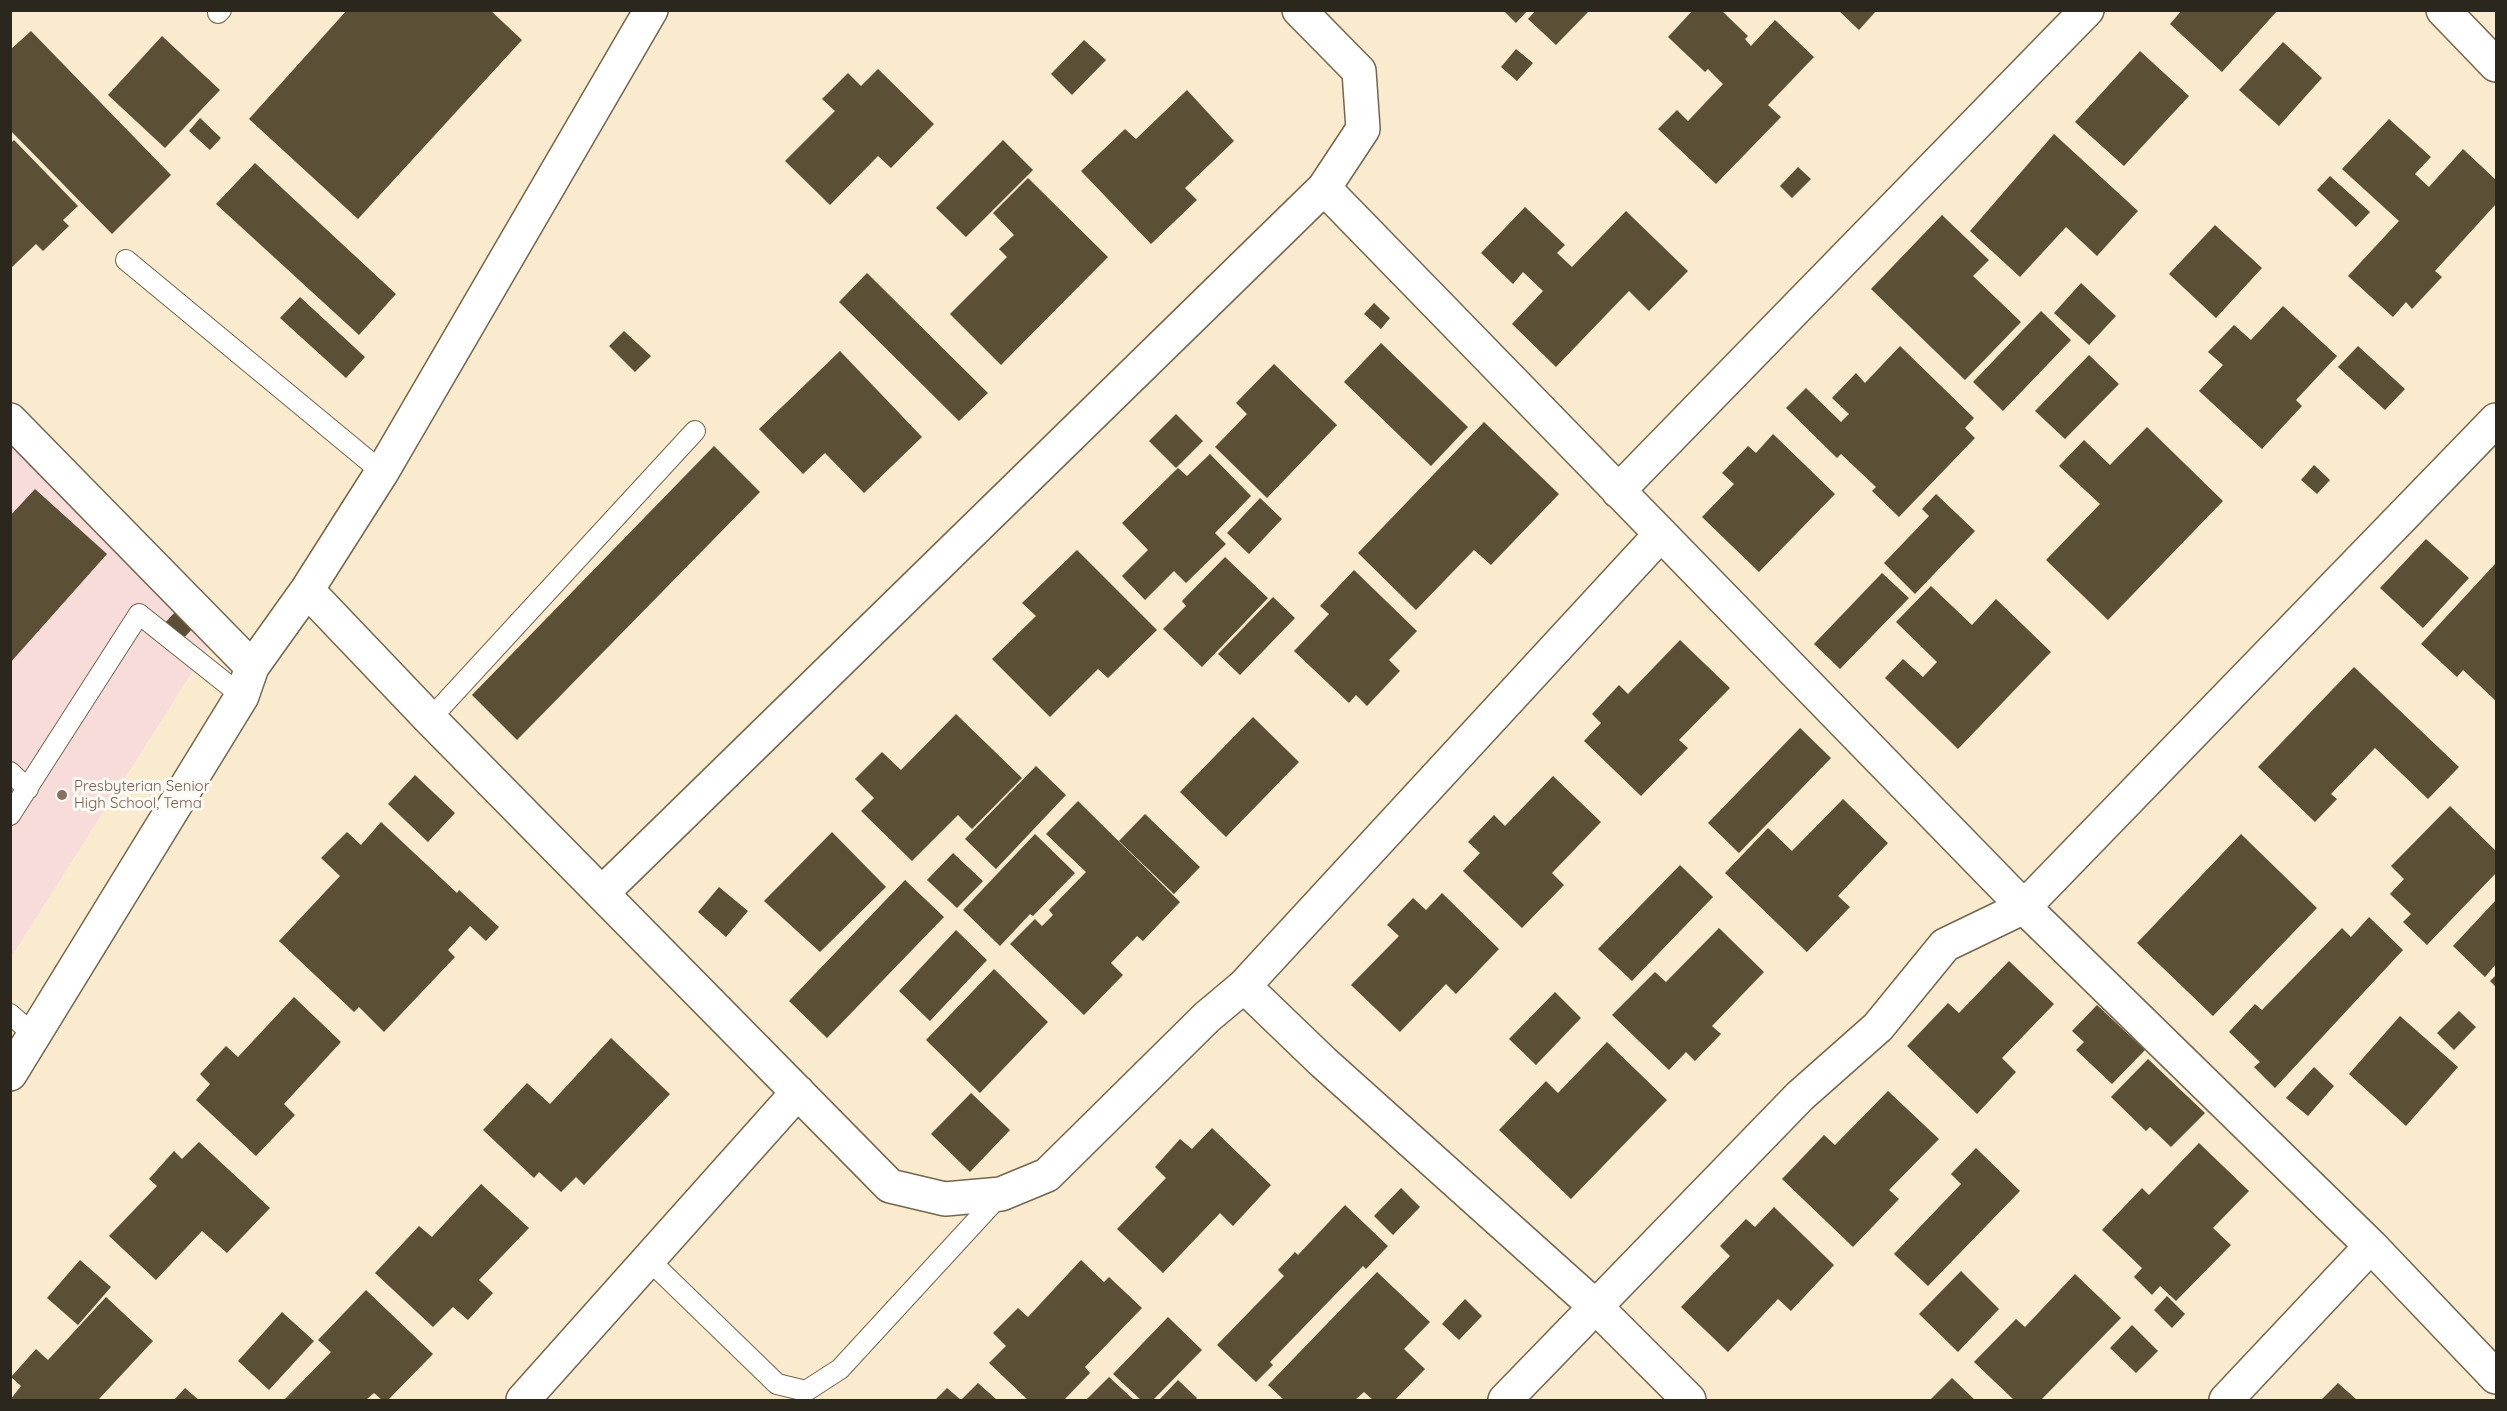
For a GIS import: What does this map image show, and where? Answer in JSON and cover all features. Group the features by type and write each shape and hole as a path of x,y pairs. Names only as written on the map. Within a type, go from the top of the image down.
{"street":[{"path":"10,1074 247,681 382,472 651,10"},
{"path":"602,893 1324,188 1362,129 1359,71 1299,10"},
{"path":"1618,490 2087,10"},
{"path":"2443,10 2496,65"},
{"path":"1324,188 2024,907 2371,1246 2496,1377"},
{"path":"10,420 247,681"},
{"path":"1505,1401 1800,1096 1878,1027 1945,945 2024,907 2496,420"},
{"path":"307,590 430,719 890,1186 945,1199 1001,1194 1047,1175 1207,1017 1244,986 1661,534"},
{"path":"1244,986 1323,1062 1596,1307 1689,1401"},
{"path":"523,1401 798,1092"},
{"path":"2226,1401 2371,1246"}],"lane":[{"path":"126,260 382,472"},
{"path":"430,719 695,431"},
{"path":"10,815 140,614 247,681"},
{"path":"10,772 28,789"},
{"path":"10,1014 35,1036"},
{"path":"649,1260 777,1384 806,1391 840,1369 1001,1194"}],"shaded area":[{"name":"Presbyterian Senior High School, Tema","path":"11,436 217,633 11,957"}],"building":[{"path":"347,10 490,10 522,40 358,219 249,119"},
{"path":"1503,10 1528,10 1516,23"},
{"path":"1536,10 1590,10 1556,45 1528,19"},
{"path":"1693,10 1721,10 1748,36 1745,39 1751,46 1775,20 1814,57 1768,105 1781,117 1716,184 1658,129 1677,110 1688,121 1723,84 1708,69 1705,72 1668,37"},
{"path":"1838,10 1877,10 1859,30"},
{"path":"2182,10 2278,10 2222,72 2170,24"},
{"path":"31,31 171,175 112,234 10,130 10,50"},
{"path":"162,36 220,90 165,148 108,95"},
{"path":"1084,40 1106,60 1072,95 1051,74"},
{"path":"2283,42 2322,78 2279,126 2239,90"},
{"path":"1516,49 1533,63 1517,81 1501,67"},
{"path":"2140,51 2189,96 2124,166 2075,122"},
{"path":"878,69 934,124 891,168 878,156 830,205 785,161 835,111 822,99 848,73 861,86"},
{"path":"1187,90 1234,141 1185,188 1197,200 1151,244 1081,171 1125,129 1136,139"},
{"path":"200,118 221,138 210,150 189,131"},
{"path":"2389,119 2431,157 2415,174 2429,187 2463,149 2496,180 2496,204 2435,271 2442,277 2412,309 2406,302 2393,317 2348,276 2399,221 2342,169"},
{"path":"2054,134 2138,211 2097,256 2066,227 2020,277 1970,231"},
{"path":"14,140 78,206 63,220 69,226 43,251 36,244 10,269 10,144"},
{"path":"1003,140 1033,170 966,237 936,208"},
{"path":"255,163 396,294 359,335 216,204"},
{"path":"1798,167 1811,179 1792,198 1780,186"},
{"path":"2330,176 2370,212 2356,227 2317,190"},
{"path":"1028,178 1108,257 1001,365 950,314 1007,257 999,249 1014,235 993,213"},
{"path":"1525,207 1565,245 1557,253 1572,267 1626,211 1688,271 1649,311 1629,291 1556,367 1512,324 1543,291 1523,272 1513,284 1481,253"},
{"path":"1942,215 1989,260 1973,276 2021,322 1965,380 1871,289"},
{"path":"2215,225 2262,268 2216,318 2169,274"},
{"path":"867,273 988,393 959,421 839,302"},
{"path":"2081,283 2116,316 2089,345 2054,313"},
{"path":"300,297 365,357 346,378 280,318"},
{"path":"1374,303 1390,318 1381,329 1364,314"},
{"path":"2283,306 2337,356 2296,400 2302,406 2262,449 2199,391 2223,365 2208,352 2234,325 2251,340"},
{"path":"2041,311 2071,340 2003,411 1973,382"},
{"path":"624,331 651,356 635,372 609,346"},
{"path":"1381,343 1468,427 1431,466 1344,382"},
{"path":"1900,346 1974,418 1965,428 1975,438 1899,517 1872,491 1876,487 1841,454 1837,458 1786,408 1806,388 1841,422 1849,414 1832,398 1856,373 1865,383"},
{"path":"2358,346 2405,389 2385,410 2338,367"},
{"path":"840,351 922,437 864,493 825,453 803,474 759,429"},
{"path":"2089,355 2119,384 2065,439 2035,411"},
{"path":"1274,364 1337,425 1267,498 1215,447 1247,414 1236,403"},
{"path":"1176,414 1203,441 1176,468 1149,441"},
{"path":"1484,422 1559,494 1491,565 1474,550 1416,610 1358,553"},
{"path":"2147,427 2223,501 2108,620 2046,560 2100,504 2059,466 2084,440 2110,465"},
{"path":"1773,434 1835,494 1759,572 1702,517 1734,484 1722,473 1748,446 1756,453"},
{"path":"714,446 760,492 517,740 472,695"},
{"path":"1210,454 1251,496 1215,533 1226,544 1186,583 1174,571 1145,600 1122,576 1148,550 1122,523 1178,468 1187,476"},
{"path":"2314,465 2330,480 2317,494 2301,480"},
{"path":"35,489 107,554 10,663 10,516"},
{"path":"1936,494 1975,531 1915,594 1884,563 1929,516 1922,509"},
{"path":"1260,498 1282,519 1249,554 1227,533"},
{"path":"2426,539 2469,578 2423,628 2380,588"},
{"path":"1077,550 1157,630 1108,678 1098,669 1050,717 992,659 1036,616 1022,603"},
{"path":"1225,557 1268,598 1202,667 1163,629 1186,606 1182,601"},
{"path":"2495,564 2496,701 2463,670 2457,677 2421,644"},
{"path":"1354,570 1417,631 1389,660 1400,671 1367,706 1356,695 1349,703 1294,651 1329,614 1320,606"},
{"path":"1882,573 1909,598 1840,669 1814,644"},
{"path":"1931,586 1972,625 1996,599 2051,652 1958,749 1885,678 1903,659 1923,677 1937,662 1896,622"},
{"path":"1273,597 1295,618 1240,675 1218,654"},
{"path":"176,611 193,628 182,640 164,624"},
{"path":"1680,640 1730,688 1679,740 1688,748 1641,796 1584,741 1601,723 1592,714 1619,685 1628,694"},
{"path":"2354,667 2459,767 2428,799 2375,748 2331,794 2337,799 2315,822 2258,767"},
{"path":"956,714 1022,778 972,829 958,815 912,861 861,811 874,798 855,779 882,752 901,770"},
{"path":"1253,717 1299,762 1226,837 1180,792"},
{"path":"1800,728 1831,758 1739,853 1708,823"},
{"path":"1036,766 1066,795 996,869 965,839"},
{"path":"415,775 455,813 428,842 388,804"},
{"path":"1553,776 1601,822 1552,873 1564,885 1522,928 1463,871 1480,853 1468,842 1494,815 1505,826"},
{"path":"1843,799 1888,843 1838,896 1850,907 1807,952 1725,873 1768,828 1792,851"},
{"path":"1078,801 1180,902 1143,941 1137,936 1111,963 1123,975 1084,1015 1010,944 1035,919 1042,926 1053,915 1049,910 1086,872 1046,834"},
{"path":"2450,806 2496,851 2496,873 2427,945 2403,922 2411,914 2390,894 2404,879 2391,866"},
{"path":"1145,814 1200,867 1174,894 1119,841"},
{"path":"381,822 457,893 459,890 499,927 486,941 470,926 448,950 455,957 384,1032 359,1007 354,1012 279,941 340,876 321,858 347,832 361,845"},
{"path":"832,832 886,887 820,952 764,901"},
{"path":"1035,834 1075,873 1033,916 1030,914 1000,946 963,910"},
{"path":"2241,834 2317,908 2213,1016 2137,943"},
{"path":"953,853 983,881 957,908 927,880"},
{"path":"1680,865 1713,897 1632,981 1598,949"},
{"path":"905,880 944,917 827,1038 789,1001"},
{"path":"719,887 748,911 726,937 698,912"},
{"path":"1442,893 1499,949 1456,994 1446,984 1400,1032 1351,985 1399,936 1387,925 1413,898 1426,910"},
{"path":"2496,900 2496,964 2485,977 2453,946"},
{"path":"2369,917 2403,950 2275,1088 2254,1067 2260,1062 2229,1032 2255,1004 2262,1010 2342,928 2351,937"},
{"path":"1719,928 1764,972 1712,1026 1721,1034 1695,1061 1686,1052 1669,1070 1612,1015 1655,972 1666,982"},
{"path":"956,930 987,960 930,1021 899,991"},
{"path":"2009,961 2054,1004 2002,1058 2016,1072 1977,1114 1907,1046 1948,1003 1959,1013"},
{"path":"994,969 1048,1022 980,1093 926,1040"},
{"path":"2496,975 2496,987 2490,981"},
{"path":"1555,992 1581,1018 1536,1065 1509,1039"},
{"path":"294,997 341,1042 284,1104 295,1115 256,1156 196,1100 210,1084 200,1074 226,1046 238,1057"},
{"path":"2097,1005 2145,1050 2112,1084 2076,1050 2084,1042 2072,1031"},
{"path":"2459,1011 2476,1027 2454,1050 2437,1033"},
{"path":"2400,1016 2458,1067 2406,1126 2349,1074"},
{"path":"611,1038 670,1094 584,1185 576,1177 561,1192 539,1172 534,1178 483,1130 527,1083 550,1104"},
{"path":"1607,1042 1667,1100 1571,1199 1499,1130 1546,1081 1558,1093"},
{"path":"2148,1059 2205,1113 2171,1147 2150,1127 2146,1131 2111,1097"},
{"path":"2314,1067 2334,1086 2308,1116 2286,1098"},
{"path":"1888,1091 1939,1139 1889,1190 1899,1199 1853,1247 1782,1179 1824,1135 1835,1145"},
{"path":"971,1093 1010,1130 970,1172 931,1134"},
{"path":"1212,1128 1271,1185 1233,1226 1220,1213 1163,1273 1117,1229 1166,1178 1155,1167 1180,1139 1192,1149"},
{"path":"199,1142 270,1208 227,1253 202,1231 156,1280 109,1236 157,1186 149,1179 174,1151 182,1159"},
{"path":"2199,1143 2249,1191 2213,1228 2231,1245 2176,1301 2160,1286 2152,1295 2134,1277 2142,1268 2102,1230 2142,1188 2149,1195"},
{"path":"1976,1148 2020,1191 1928,1286 1894,1254 1961,1184 1951,1174"},
{"path":"481,1184 529,1228 479,1280 493,1293 468,1320 453,1307 433,1327 375,1273 419,1226 432,1237"},
{"path":"1401,1188 1420,1207 1393,1235 1374,1216"},
{"path":"1345,1205 1388,1246 1366,1269 1363,1266 1270,1362 1273,1365 1256,1382 1217,1345 1284,1276 1278,1270 1295,1252 1298,1255"},
{"path":"1774,1207 1834,1265 1791,1311 1778,1299 1728,1352 1681,1307 1730,1256 1720,1246 1746,1219 1755,1227"},
{"path":"80,1260 111,1287 78,1325 47,1298"},
{"path":"1081,1260 1104,1282 1109,1277 1142,1308 1085,1367 1090,1373 1064,1400 1028,1400 989,1363 1006,1346 993,1333 1018,1308 1028,1317"},
{"path":"1961,1271 1999,1309 1958,1352 1919,1314"},
{"path":"1377,1272 1430,1322 1404,1349 1425,1369 1395,1400 1373,1400 1364,1392 1355,1400 1284,1400 1268,1385"},
{"path":"2075,1274 2121,1318 2041,1400 2014,1400 1974,1362 2016,1319 2025,1327"},
{"path":"366,1290 433,1354 388,1400 382,1400 374,1393 366,1400 284,1400 331,1352 318,1340"},
{"path":"2167,1296 2185,1314 2172,1328 2154,1310"},
{"path":"106,1297 153,1341 98,1400 10,1400 21,1386 11,1377 36,1349 48,1360"},
{"path":"1465,1299 1482,1316 1459,1340 1442,1324"},
{"path":"282,1312 314,1341 269,1390 238,1361"},
{"path":"1168,1317 1202,1350 1153,1400 1141,1400 1113,1374"},
{"path":"2132,1325 2158,1351 2136,1373 2110,1348"},
{"path":"1109,1377 1134,1400 1086,1400"},
{"path":"1952,1378 1975,1400 1930,1400"},
{"path":"1178,1380 1197,1398 1195,1400 1159,1400"},
{"path":"978,1383 997,1400 961,1400"},
{"path":"2338,1383 2357,1400 2321,1400"},
{"path":"185,1388 199,1400 174,1400"},
{"path":"947,1388 961,1400 935,1400"}],"place":[{"name":"Presbyterian Senior High School, Tema","path":"62,795"}]}
